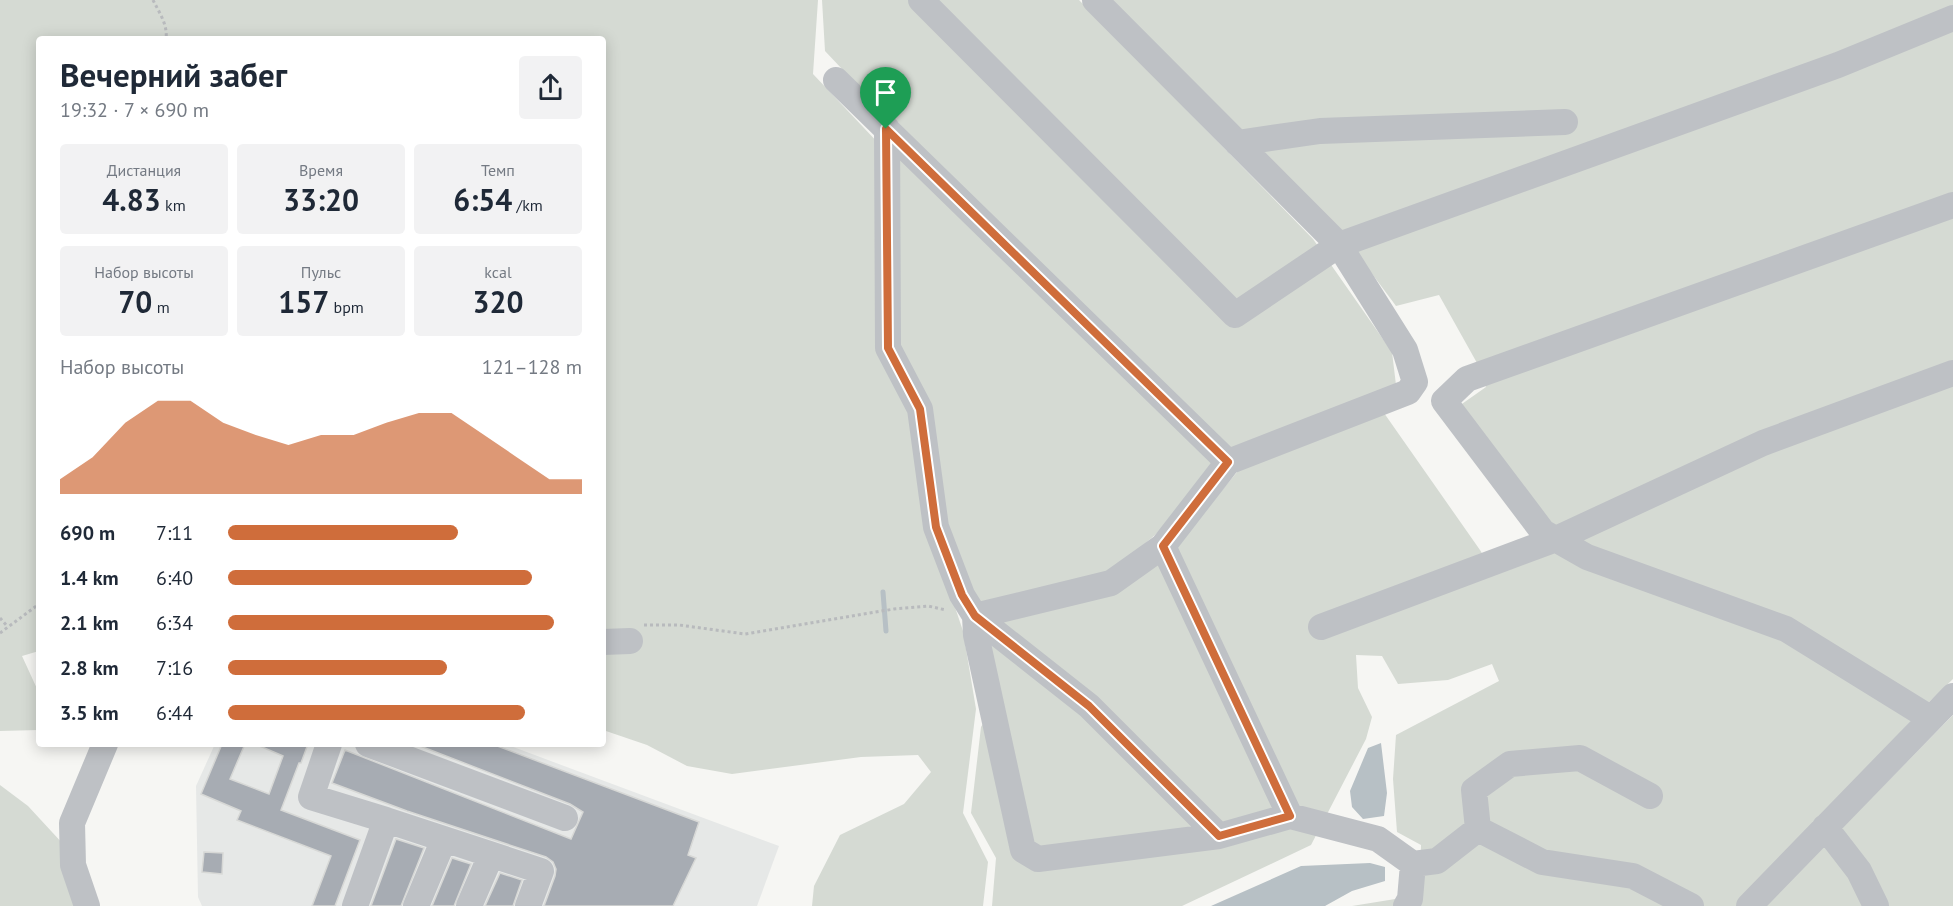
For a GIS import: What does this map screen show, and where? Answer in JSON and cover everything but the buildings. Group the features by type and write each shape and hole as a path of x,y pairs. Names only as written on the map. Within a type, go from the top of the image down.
{"street":[{"path":"921,0 1235,315 1339,245 1838,65 1953,18"},
{"path":"975,616 1111,583 1163,546 1228,462 1408,392 1415,382 1405,350 1339,245 1095,0"},
{"path":"836,80 1228,462"},
{"path":"1237,143 1320,131 1566,122"},
{"path":"886,129 888,348 920,409 936,527 962,595 975,616 1089,706 1219,836"},
{"path":"1930,718 1786,629 1587,557 1543,532 1444,401 1467,380 1953,205"},
{"path":"1321,627 1556,539 1763,443 1953,373"},
{"path":"1163,546 1290,816"},
{"path":"975,616 976,635 1023,850 1038,859 1219,836 1290,816 1378,839 1413,864 1437,861 1478,829"},
{"path":"606,641 633,633"},
{"path":"1749,906 1953,696"},
{"path":"87,906 73,865 72,823 104,747"},
{"path":"328,747 311,796 541,871 528,906"},
{"path":"376,747 565,818"},
{"path":"1478,829 1474,790 1510,764 1580,758 1650,796"},
{"path":"355,906 386,820"},
{"path":"1825,827 1859,871 1876,906"},
{"path":"1478,829 1542,862 1633,876 1691,906"},
{"path":"416,906 444,839"},
{"path":"469,906 491,855"},
{"path":"1406,906 1410,899 1413,864"}],"path":[{"path":"153,0 163,19 166,36"},
{"path":"0,633 36,606"},
{"path":"633,633 679,626 745,634 874,612 928,606 975,616"},
{"path":"0,618 8,627"}],"shaded area":[{"path":"0,0 818,0 813,74 881,146 882,354 916,414 928,527 963,631 976,709 963,813 988,862 983,906 812,906 814,886 840,835 904,804 931,772 918,755 861,757 732,774 687,766 647,745 606,731 606,36 36,36 36,652 22,656 36,686 36,730 0,731"},
{"path":"822,0 1079,0 1313,239 1392,352 1396,385 1238,445 1155,535 1104,578 973,607 894,345 892,122 825,51"},
{"path":"1111,0 1953,0 1953,679 1928,703 1590,550 1549,526 1459,406 1486,387 1477,363 1439,295 1396,306 1344,236"},
{"path":"1384,413 1492,570 1557,547 1788,642 1912,720 1737,906 1352,906 1420,895 1421,845 1397,832 1393,779 1396,735 1499,681 1492,664 1448,680 1398,684 1382,656 1356,655 1358,688 1372,717 1366,739 1311,845 1182,906 992,906 996,858 971,813 981,727 998,700 985,639 1003,619 1177,544 1243,465"},
{"path":"1953,715 1953,906 1765,906"},
{"path":"1381,743 1387,793 1384,816 1363,819 1352,807 1350,791 1368,748"},
{"path":"214,747 513,747 779,846 757,906 202,906 198,897 196,786"},
{"path":"0,785 28,806 88,871 93,906 0,906"},
{"path":"1370,863 1385,867 1385,881 1352,891 1325,906 1211,906 1301,866"}],"waterway":[{"path":"883,592 886,631"}],"route":[{"path":"886,129 1228,462 1163,546 1290,816 1219,836 1089,706 975,616 962,595 936,527 920,409 888,348 888,145 886,129"}]}
